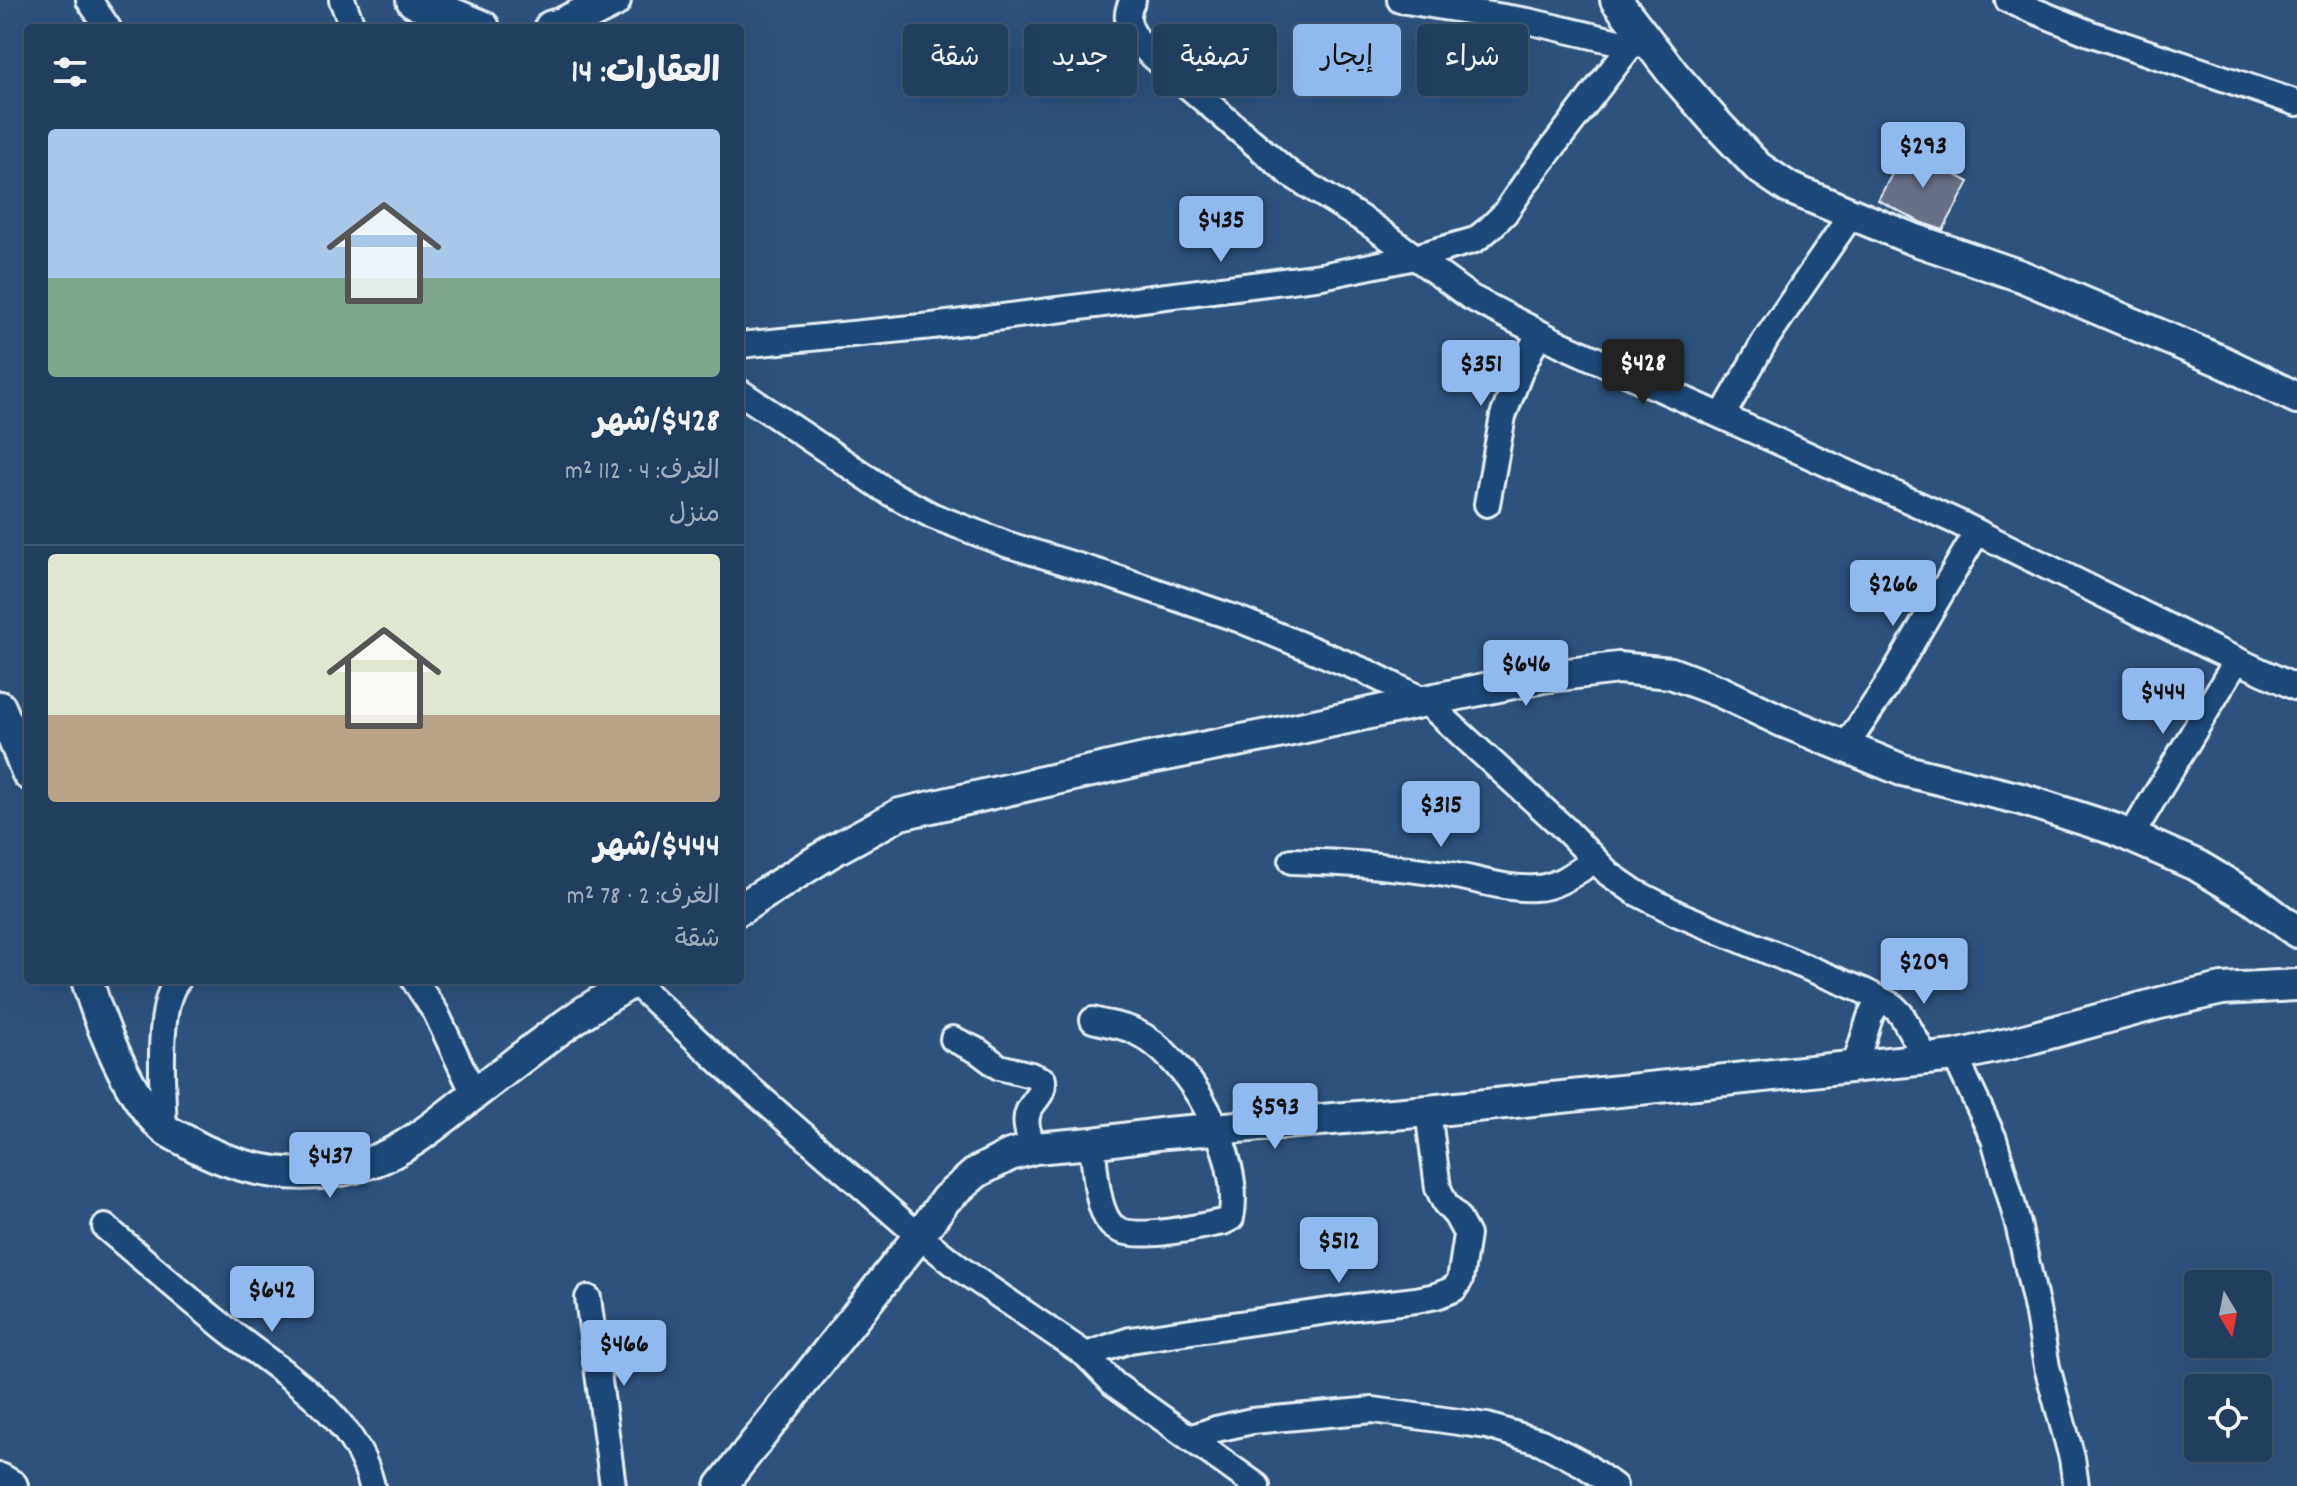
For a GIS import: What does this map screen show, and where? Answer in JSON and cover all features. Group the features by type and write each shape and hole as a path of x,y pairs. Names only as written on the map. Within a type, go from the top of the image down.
{"main road":[{"path":"414,0 472,24"},
{"path":"565,24 613,0"}],"street":[{"path":"89,0 105,24"},
{"path":"342,0 351,24"},
{"path":"1133,0 1127,21 1131,34 1148,52 1290,174 1370,224 1470,297 1539,333 1977,532 2297,688"},
{"path":"1400,0 1641,44"},
{"path":"1616,0 1641,44 1758,167 1789,188 1910,238 2021,276 2221,361 2297,398"},
{"path":"2008,0 2089,33 2297,103"},
{"path":"744,345 932,326 1322,276 1415,257 1475,240 1505,213 1526,182 1641,44"},
{"path":"1722,416 1766,339 1851,215"},
{"path":"1487,504 1503,416 1539,333"},
{"path":"744,395 890,493 933,516 1006,544 1238,619 1367,672 1425,701 1564,828 1609,874 1635,892 1678,914 1893,1006 1941,1057 1994,1139 2018,1224 2047,1367 2072,1458 2076,1486"},
{"path":"1845,747 1886,687 1977,532"},
{"path":"2131,836 2237,660"},
{"path":"744,906 834,850 900,814 1145,759 1543,677 1618,668 1671,673 1902,770 2021,799 2131,836 2198,866 2253,899 2297,932"},
{"path":"0,707 24,764"},
{"path":"1292,861 1337,862 1447,874 1501,886 1538,889 1569,877 1595,860"},
{"path":"88,984 113,1052 138,1098 164,1129 211,1156 274,1173 328,1173 373,1161 440,1122 587,1010 629,984"},
{"path":"164,1129 162,1059 166,1007 174,984"},
{"path":"417,984 436,1013 474,1094"},
{"path":"637,984 730,1071 919,1236 962,1270 1086,1355 1114,1384 1257,1486"},
{"path":"721,1486 946,1199 977,1172 1010,1155 1035,1148 1166,1133 1428,1111 1941,1057 2013,1043 2222,989 2297,985"},
{"path":"1855,1065 1879,999"},
{"path":"1092,1143 1102,1206 1109,1223 1122,1232 1149,1234 1231,1218 1234,1195 1216,1128 1190,1082 1156,1045 1133,1030 1093,1020"},
{"path":"953,1039 978,1051 999,1067 1043,1080 1043,1090 1028,1111 1029,1138 1035,1148"},
{"path":"1086,1355 1130,1340 1416,1300 1454,1289 1460,1280 1467,1235 1438,1188 1428,1111"},
{"path":"105,1227 221,1326 301,1385 342,1425 367,1467 372,1486"},
{"path":"588,1298 613,1486"},
{"path":"1190,1438 1252,1421 1373,1410 1487,1426 1541,1442 1583,1464 1614,1486"},
{"path":"0,1479 12,1486"}],"building":[{"path":"1906,148 1969,182 1943,230 1878,200"}]}
